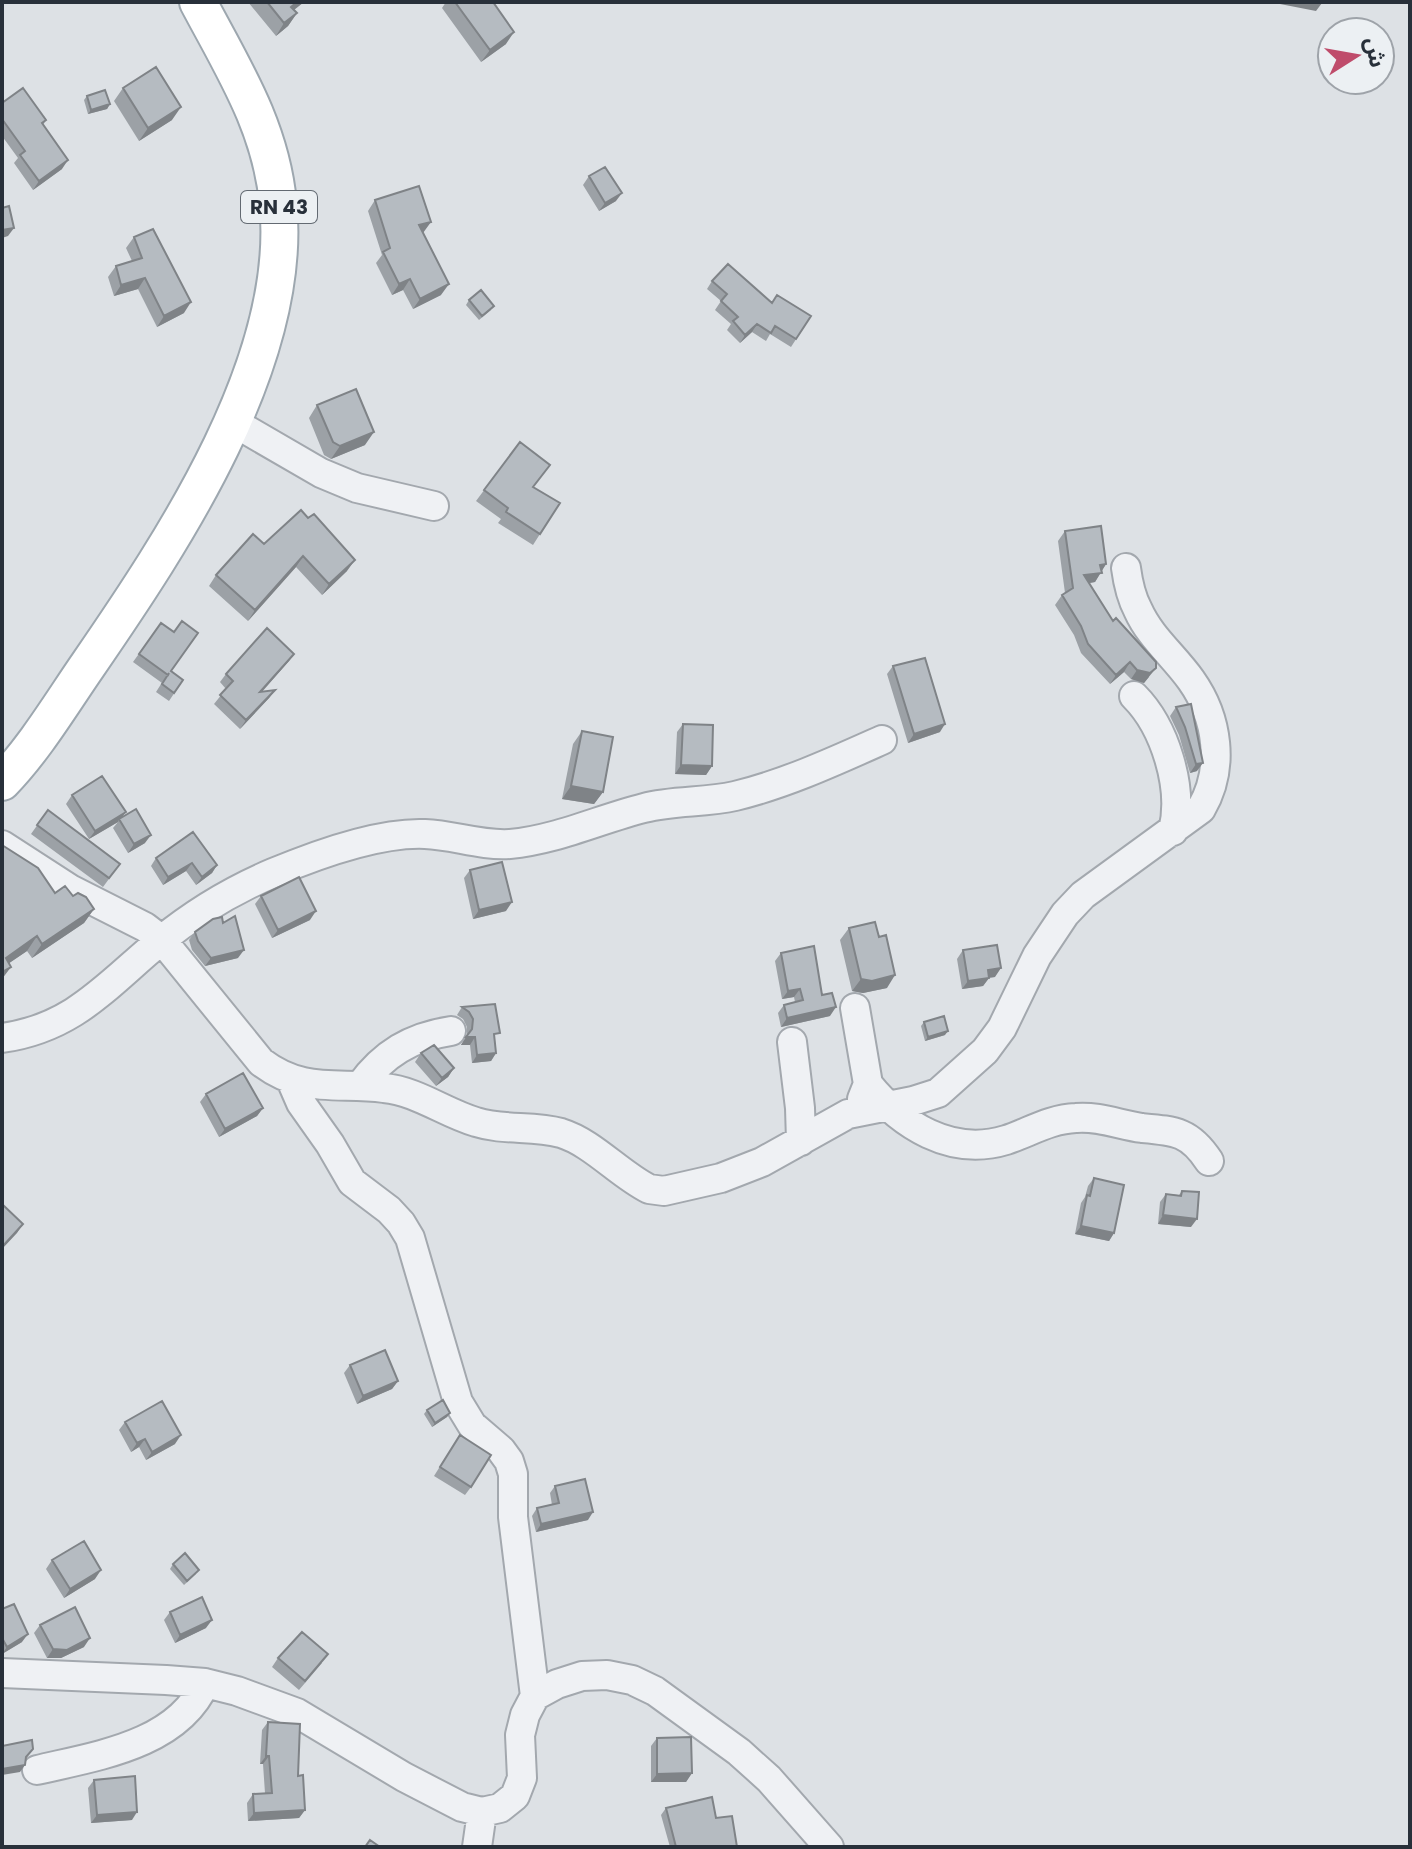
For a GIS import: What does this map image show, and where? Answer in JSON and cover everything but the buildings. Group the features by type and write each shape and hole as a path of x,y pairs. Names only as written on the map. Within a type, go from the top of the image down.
{"main road":[{"name":"RN 43","path":"2,782 43,729 117,621 183,516 233,422 255,368 272,310 279,257 279,205 272,161 255,107 198,2"}],"street":[{"path":"233,422 321,473 357,488 434,506"},
{"path":"2,845 70,889 145,927 162,940 261,1062 275,1073 291,1080 337,1087 386,1088 411,1094 479,1124 547,1129 566,1135 649,1189 664,1191 721,1178 762,1162 848,1114 938,1093 985,1051 1002,1028 1037,956 1065,914 1083,895 1201,809 1211,791 1216,771 1214,735 1203,701 1191,680 1149,629 1138,610 1126,568"},
{"path":"1134,696 1155,722 1172,775 1178,812 1173,831"},
{"path":"2,1038 51,1026 80,1010 162,940 215,903 272,873 334,851 402,835 428,834 482,844 510,844 538,839 644,808 738,796 797,776 882,740"},
{"path":"848,1114 865,1096 868,1084 855,1008"},
{"path":"360,1086 384,1058 399,1048 415,1039 451,1031"},
{"path":"792,1042 801,1141"},
{"path":"291,1080 301,1103 352,1182 389,1210 406,1231 458,1402 472,1425 509,1461 513,1474 513,1517 535,1696"},
{"path":"868,1084 886,1107 907,1123 963,1144 985,1145 1052,1121 1101,1119 1182,1133 1198,1145 1209,1161"},
{"path":"2,1673 205,1683 262,1698 297,1713 404,1777 462,1807 482,1812 500,1808 515,1796 522,1778 520,1735 525,1715 535,1696 557,1684 582,1676 607,1675 632,1680 655,1691 739,1752 769,1779 829,1847"},
{"path":"37,1770 104,1753 154,1734 189,1711 205,1683"},
{"path":"477,1847 482,1812"}]}
